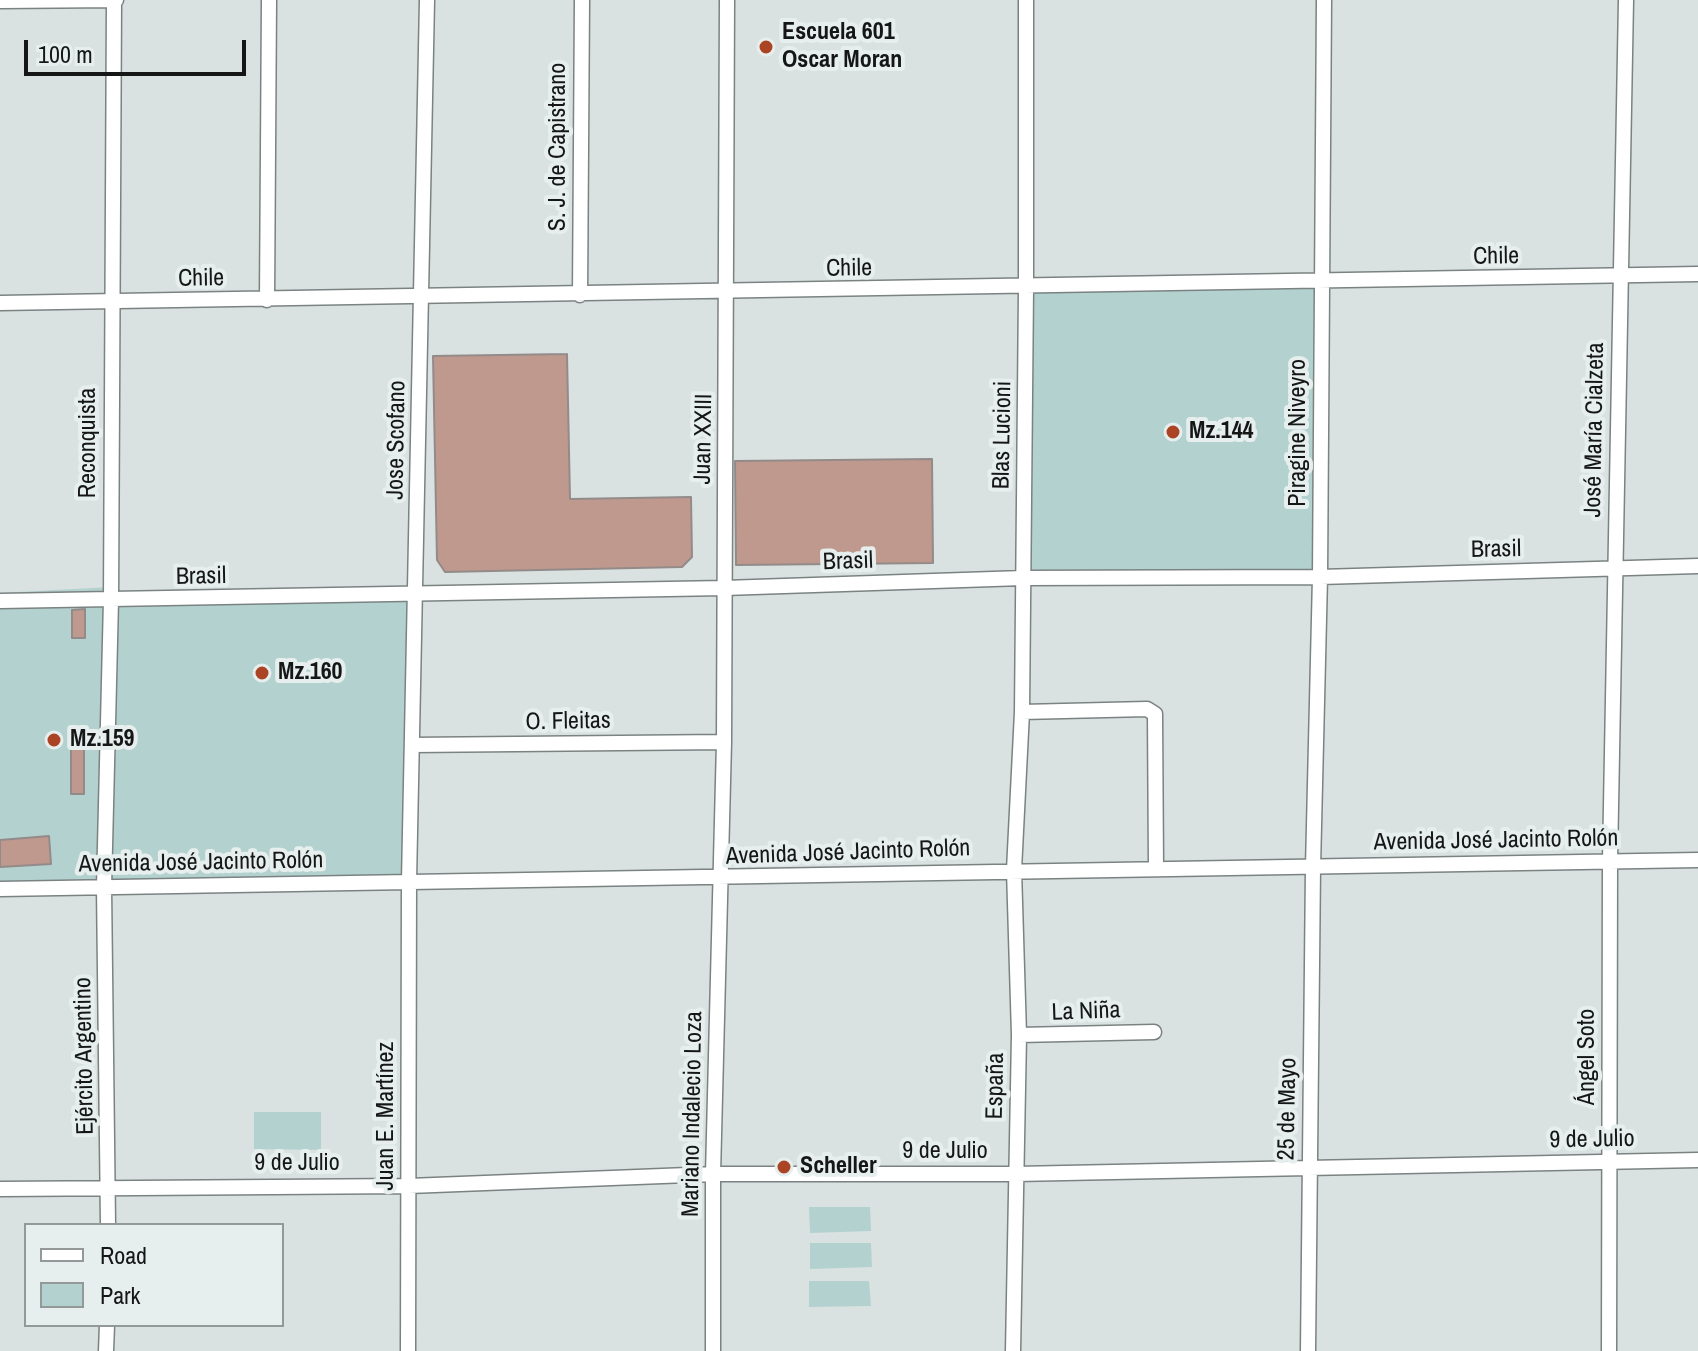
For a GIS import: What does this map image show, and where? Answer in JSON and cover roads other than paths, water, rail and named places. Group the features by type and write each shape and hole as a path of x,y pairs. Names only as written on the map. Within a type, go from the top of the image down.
{"street":[{"path":"0,1 115,0"},
{"name":"Reconquista","path":"104,887 111,600 115,0"},
{"path":"267,300 269,0"},
{"name":"Jose Scofano","path":"409,881 427,0"},
{"name":"S. J. de Capistrano","path":"580,295 582,0"},
{"name":"Juan XXIII","path":"719,878 724,742 727,0"},
{"name":"Blas Lucioni","path":"1014,870 1022,712 1026,0"},
{"name":"Piragine Niveyro","path":"1313,867 1320,577 1324,0"},
{"name":"José María Cialzeta","path":"1610,860 1626,0"},
{"name":"Chile","path":"0,303 1026,288 1698,274"},
{"name":"Brasil","path":"0,601 724,588 1023,578 1320,577 1698,566"},
{"path":"1022,712 1147,709 1155,714 1156,869"},
{"name":"O. Fleitas","path":"412,745 724,742"},
{"name":"Ángel Soto","path":"1609,1351 1610,860"},
{"name":"Avenida José Jacinto Rolón","path":"0,889 1698,860"},
{"name":"25 de Mayo","path":"1308,1351 1313,867"},
{"name":"España","path":"1013,1351 1019,1035 1014,870"},
{"name":"Mariano Indalecio Loza","path":"713,1351 719,878"},
{"name":"Juan E. Martínez","path":"408,1351 409,881"},
{"name":"Ejército Argentino","path":"104,887 108,1223"},
{"name":"La Niña","path":"1019,1035 1154,1032"},
{"name":"9 de Julio","path":"0,1189 409,1186 713,1174 1016,1174 1698,1160"},
{"path":"106,1351 107,1327"}],"place":[{"name":"Escuela 601 Oscar Moran","path":"766,47"},
{"name":"Mz.144","path":"1173,432"},
{"name":"Mz.160","path":"262,673"},
{"name":"Mz.159","path":"54,740"},
{"name":"Scheller","path":"784,1167"}]}
